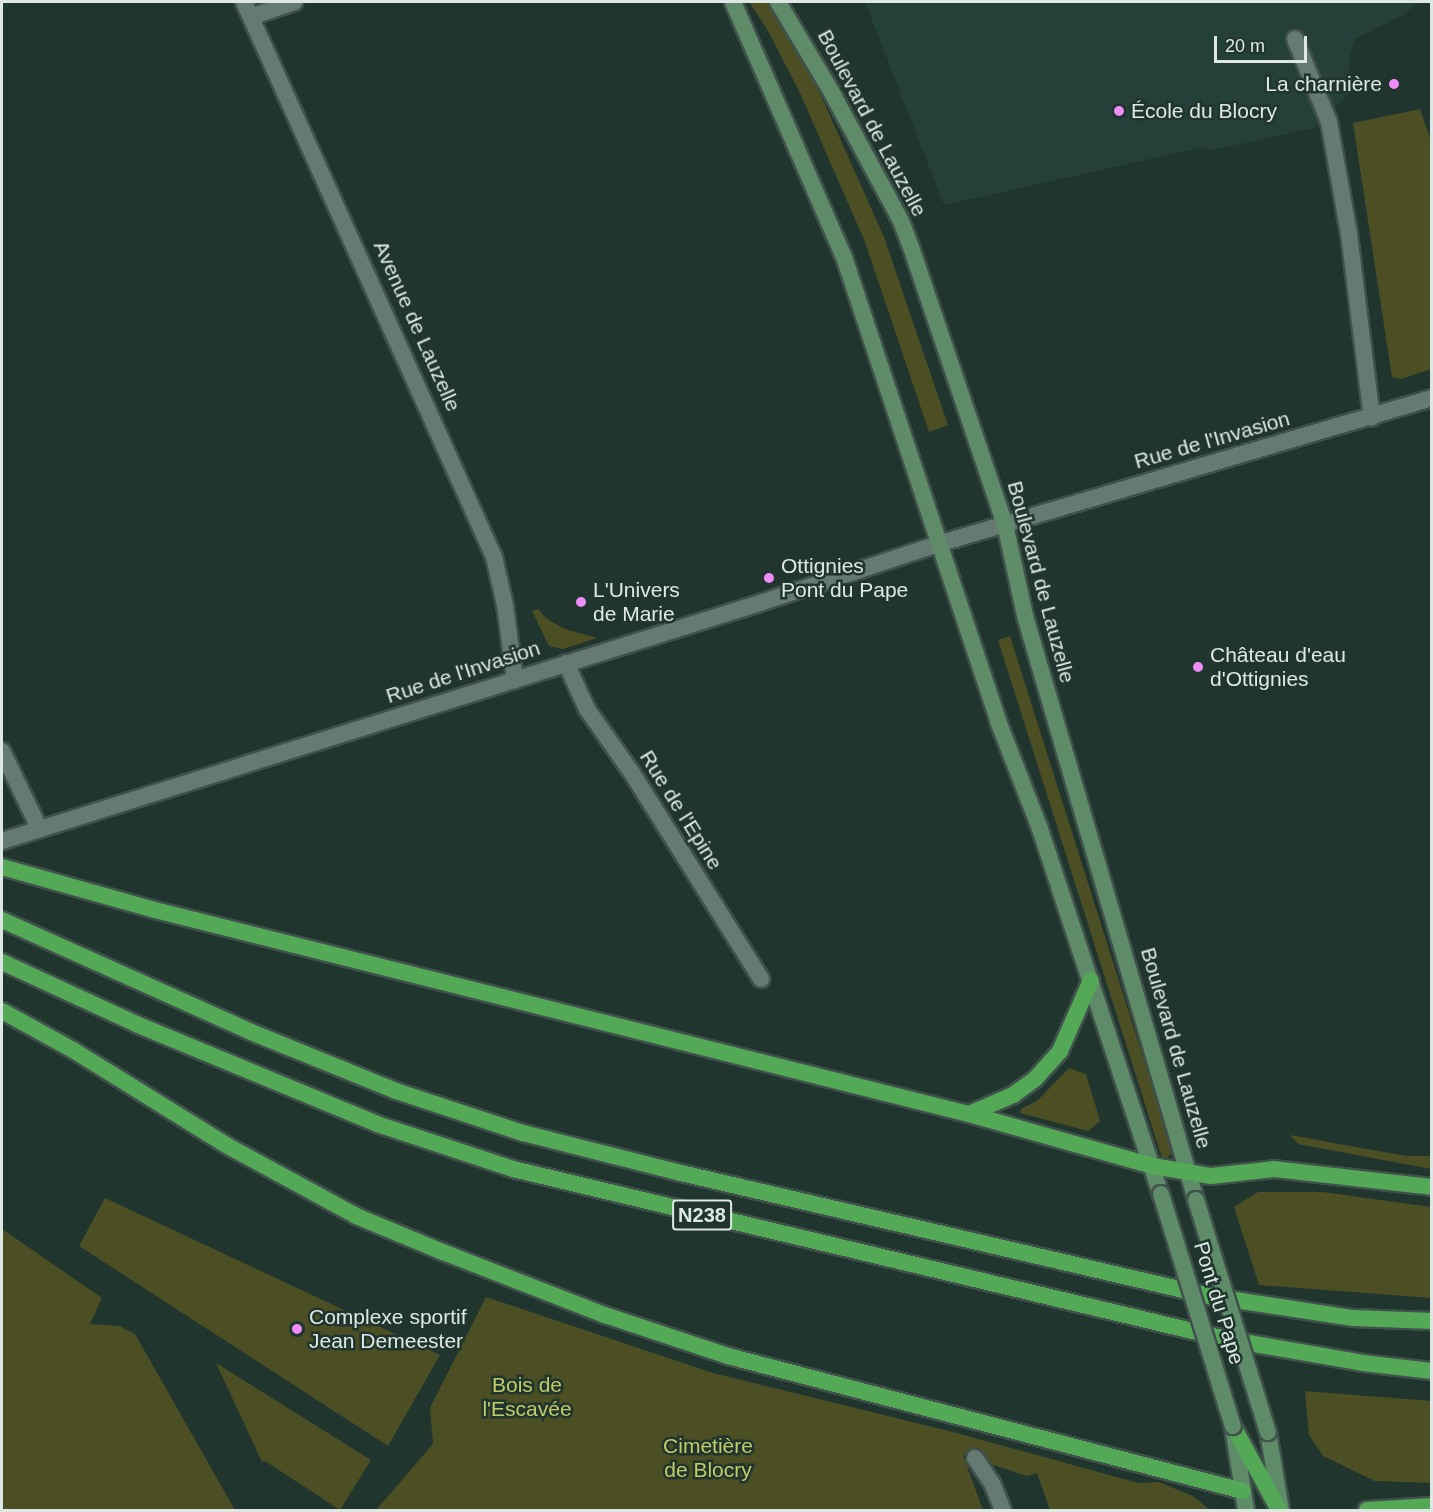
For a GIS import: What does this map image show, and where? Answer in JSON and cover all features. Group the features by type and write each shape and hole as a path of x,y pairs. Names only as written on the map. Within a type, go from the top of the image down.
{"highway":[{"path":"2,867 162,912 969,1114 1153,1166 1211,1176 1274,1169 1431,1187"},
{"name":"N238","path":"2,920 262,1036 396,1091 523,1132 681,1173 1209,1296 1353,1318 1431,1321"},
{"name":"N238","path":"2,962 136,1024 366,1119 513,1169 1226,1339 1363,1363 1431,1371"},
{"path":"969,1114 1013,1095 1041,1072 1060,1051 1091,980"},
{"path":"2,1011 73,1050 226,1145 336,1205 442,1252 605,1315 728,1356 1243,1491"},
{"path":"1233,1426 1280,1510"},
{"path":"1367,1510 1431,1506"}],"main road":[{"path":"733,2 845,260 998,721 1041,829 1153,1166"},
{"name":"Boulevard de Lauzelle","path":"778,2 831,91 901,221 1005,524 1025,616 1196,1200"},
{"name":"Pont du Pape","path":"1153,1166 1233,1426 1246,1510"},
{"name":"Pont du Pape","path":"1196,1200 1268,1432 1280,1510"}],"street":[{"name":"Avenue de Lauzelle","path":"244,2 494,557 505,605 515,680"},
{"path":"251,17 294,2"},
{"path":"1295,39 1329,122 1349,234 1372,418"},
{"name":"Rue de l'Invasion","path":"2,841 760,603 938,544 1372,418 1431,398"},
{"name":"Rue de l'Epine","path":"566,663 587,709 632,773 761,979"},
{"path":"2,751 39,828"},
{"path":"975,1458 993,1483 1003,1510"}],"shaded area":[{"name":"École du Blocry","path":"865,2 1419,2 1403,15 1355,39 1349,59 1349,93 1313,128 1213,150 1199,148 944,205"}],"green space":[{"path":"749,2 769,2 810,71 884,237 948,425 929,432 865,242 800,93 767,29"},
{"path":"1420,109 1432,144 1431,369 1401,379 1392,377 1353,123"},
{"path":"538,609 547,619 565,629 597,638 563,649 549,646 532,611"},
{"path":"1010,636 1173,1152 1167,1158 1162,1158 998,640"},
{"path":"1069,1068 1086,1074 1100,1121 1088,1131 1020,1113 1021,1109 1037,1101"},
{"path":"1290,1135 1406,1156 1431,1156 1431,1169 1298,1144"},
{"path":"1258,1192 1323,1192 1431,1207 1431,1298 1259,1285 1234,1207"},
{"name":"Complexe sportif Jean Demeester","path":"105,1198 440,1355 388,1446 79,1246"},
{"path":"2,1229 102,1298 90,1324 119,1326 135,1334 235,1510 2,1510"},
{"path":"486,1297 713,1373 953,1432 1138,1483 1159,1482 1193,1496 1210,1510 1050,1510 1037,1473 1027,1476 963,1455 983,1510 376,1510 433,1444 430,1408"},
{"name":"Complexe sportif Jean Demeester","path":"216,1363 371,1460 340,1510 265,1461 262,1462"},
{"path":"1305,1391 1431,1401 1431,1483 1375,1481 1323,1456 1309,1435"}],"place":[{"name":"La charnière","path":"1394,84"},
{"name":"École du Blocry","path":"1119,111"},
{"name":"Ottignies Pont du Pape","path":"769,578"},
{"name":"L'Univers de Marie","path":"581,602"},
{"name":"Château d'eau d'Ottignies","path":"1198,667"},
{"name":"Complexe sportif Jean Demeester","path":"297,1329"}],"park label":[{"name":"Bois de l'Escavée","path":"527,1397"},
{"name":"Cimetière de Blocry","path":"708,1458"}]}
